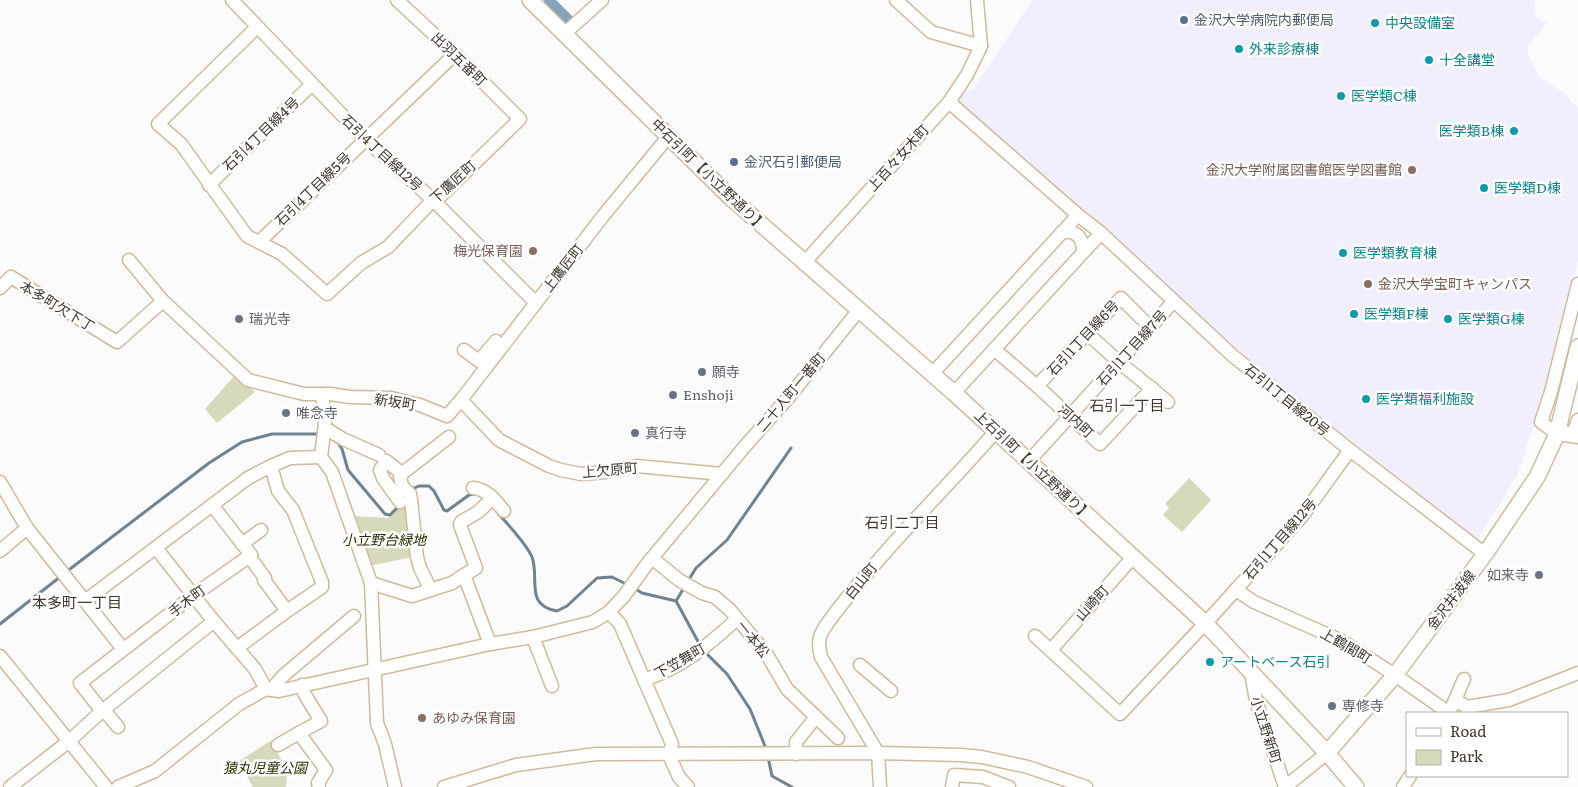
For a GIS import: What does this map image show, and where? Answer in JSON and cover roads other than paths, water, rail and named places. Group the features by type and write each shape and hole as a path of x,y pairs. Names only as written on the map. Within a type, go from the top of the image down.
{"main road":[{"name":"中石引町【小立野通り】","path":"530,0 730,198 859,310"},
{"name":"上石引町【小立野通り】","path":"859,310 954,393 1205,623 1251,672"},
{"name":"金沢井波線","path":"1326,752 1395,675 1485,554 1537,477 1557,434 1578,347"},
{"path":"1251,672 1356,787"}],"street":[{"name":"石引4丁目線12号","path":"232,0 365,139 433,200 536,303"},
{"name":"出羽五番町","path":"397,0 455,54 520,119"},
{"path":"564,34 602,0"},
{"path":"896,0 931,32 981,46 977,0"},
{"path":"257,27 158,124 181,144 247,236 259,242"},
{"name":"上百々女木町","path":"804,263 949,102 967,75 981,46"},
{"name":"石引4丁目線5号","path":"259,242 455,54"},
{"name":"石引4丁目線4号","path":"209,185 312,84"},
{"name":"石引1丁目線20号","path":"949,102 1101,233 1233,356 1350,450 1485,554"},
{"name":"下鷹匠町","path":"259,242 282,254 332,294 361,264 388,247 433,200 443,194 520,119"},
{"name":"上鷹匠町","path":"460,401 603,216 668,137"},
{"path":"932,374 1078,215"},
{"path":"1062,232 1078,235 1082,243 1083,252"},
{"path":"954,393 1101,233"},
{"path":"129,260 163,301 248,380 304,394 322,394 325,428 321,458 332,472 371,583 377,723 385,744 395,787"},
{"name":"本多町欠下丁","path":"0,288 11,277 117,342 163,301"},
{"path":"1578,284 1551,392 1541,422 1557,434 1578,437"},
{"name":"石引1丁目線6号","path":"1037,386 1120,298 1150,327"},
{"name":"石引1丁目線7号","path":"1029,461 1174,301"},
{"name":"二十人町一番町","path":"268,689 279,691 490,644 533,637 593,622 609,612 859,310"},
{"path":"464,350 479,361 508,328 518,324"},
{"path":"499,365 518,324"},
{"path":"1088,334 1168,402"},
{"name":"河内町","path":"994,349 1100,444 1152,388"},
{"name":"新坂町","path":"322,394 350,398 391,398 420,405 447,416 460,401"},
{"name":"上欠原町","path":"460,401 499,440 549,466 561,470 582,474 637,466 722,474"},
{"path":"1557,434 1574,432 1578,420"},
{"path":"325,428 382,458 399,471 402,486 410,494 417,557 420,568 431,590"},
{"name":"白山町","path":"878,754 821,657 819,649 821,635 886,550 916,520 996,431"},
{"path":"400,475 449,437"},
{"name":"石引1丁目線12号","path":"1051,650 1120,714 1303,515 1350,450"},
{"path":"85,601 248,478 290,458 321,458"},
{"path":"382,458 380,470 383,478 400,502"},
{"path":"237,648 287,610 322,587 322,582 292,510 278,491 271,466"},
{"path":"0,482 27,528 123,649"},
{"path":"473,488 478,488 493,498 504,511"},
{"path":"371,583 412,596 452,583 476,568 460,525 461,522 478,512 493,498"},
{"path":"212,505 250,555 264,580 287,610"},
{"path":"0,551 27,528"},
{"path":"242,544 261,530"},
{"path":"156,548 194,595 216,617 268,689"},
{"name":"手木町","path":"103,710 80,683 194,595 250,555"},
{"name":"山崎町","path":"1051,650 1133,557"},
{"name":"一本松","path":"652,558 679,580 702,593 715,597 730,610 766,653 787,689 838,738"},
{"path":"464,575 490,644"},
{"name":"上鶴間町","path":"1236,590 1254,602 1342,641 1448,712"},
{"path":"609,612 620,624 672,744 669,755 679,776 688,787"},
{"path":"118,787 155,771 239,704 268,689 354,616"},
{"path":"10,787 68,742 103,710 216,617"},
{"name":"下笠舞町","path":"644,680 662,674 703,650 737,619"},
{"path":"1035,636 1051,650"},
{"path":"533,637 552,686"},
{"path":"0,656 106,787"},
{"path":"860,665 891,691"},
{"name":"小立野新町","path":"1251,672 1256,701 1285,787"},
{"path":"1455,700 1467,707 1509,700 1578,673"},
{"path":"1449,712 1464,679"},
{"path":"278,745 321,721 304,693 302,685"},
{"path":"103,710 118,727"},
{"path":"796,754 796,742 816,717"},
{"path":"299,733 326,770 318,783 319,787"},
{"path":"1285,787 1326,752"},
{"path":"444,787 516,765 596,754 878,754 982,757 1028,767 1086,787"},
{"path":"878,754 880,787"},
{"path":"952,787 954,775 983,776 1009,787"},
{"path":"0,781 5,787"}],"waterway":[{"path":"549,0 569,20"},
{"path":"66,572 209,463 242,442 272,434 320,434"},
{"path":"337,441 342,449 348,470 385,514 390,515 400,505"},
{"path":"688,581 696,568 727,540 791,448"},
{"path":"410,490 419,486 429,486 434,491 444,510 447,511 469,495 474,494"},
{"path":"498,513 521,540 532,557 537,597 540,603 547,608 557,611 567,606 597,578 612,577 628,585"},
{"path":"0,624 60,577"},
{"path":"676,601 685,586"},
{"path":"634,588 642,593 676,601 701,647"},
{"path":"705,652 727,674 750,709 767,751"},
{"path":"768,757 772,776 792,787"}],"place":[{"name":"金沢大学病院内郵便局","path":"1184,20"},
{"name":"中央設備室","path":"1375,23"},
{"name":"外来診療棟","path":"1239,49"},
{"name":"十全講堂","path":"1429,60"},
{"name":"医学類C棟","path":"1341,96"},
{"name":"医学類B棟","path":"1514,131"},
{"name":"金沢石引郵便局","path":"734,162"},
{"name":"金沢大学附属図書館医学図書館","path":"1412,170"},
{"name":"医学類D棟","path":"1484,188"},
{"name":"梅光保育園","path":"533,251"},
{"name":"医学類教育棟","path":"1343,253"},
{"name":"金沢大学宝町キャンパス","path":"1368,284"},
{"name":"医学類F棟","path":"1354,314"},
{"name":"瑞光寺","path":"239,319"},
{"name":"医学類G棟","path":"1448,319"},
{"name":"願寺","path":"702,372"},
{"name":"Enshoji","path":"673,395"},
{"name":"医学類福利施設","path":"1366,399"},
{"name":"唯念寺","path":"286,413"},
{"name":"真行寺","path":"635,433"},
{"name":"如来寺","path":"1539,575"},
{"name":"アートベース石引","path":"1210,662"},
{"name":"専修寺","path":"1332,706"},
{"name":"あゆみ保育園","path":"422,718"}],"district":[{"name":"石引一丁目","path":"1127,406"},
{"name":"石引二丁目","path":"902,523"},
{"name":"本多町一丁目","path":"77,603"}],"park label":[{"name":"小立野台緑地","path":"384,540"},
{"name":"猿丸児童公園","path":"265,768"}]}
